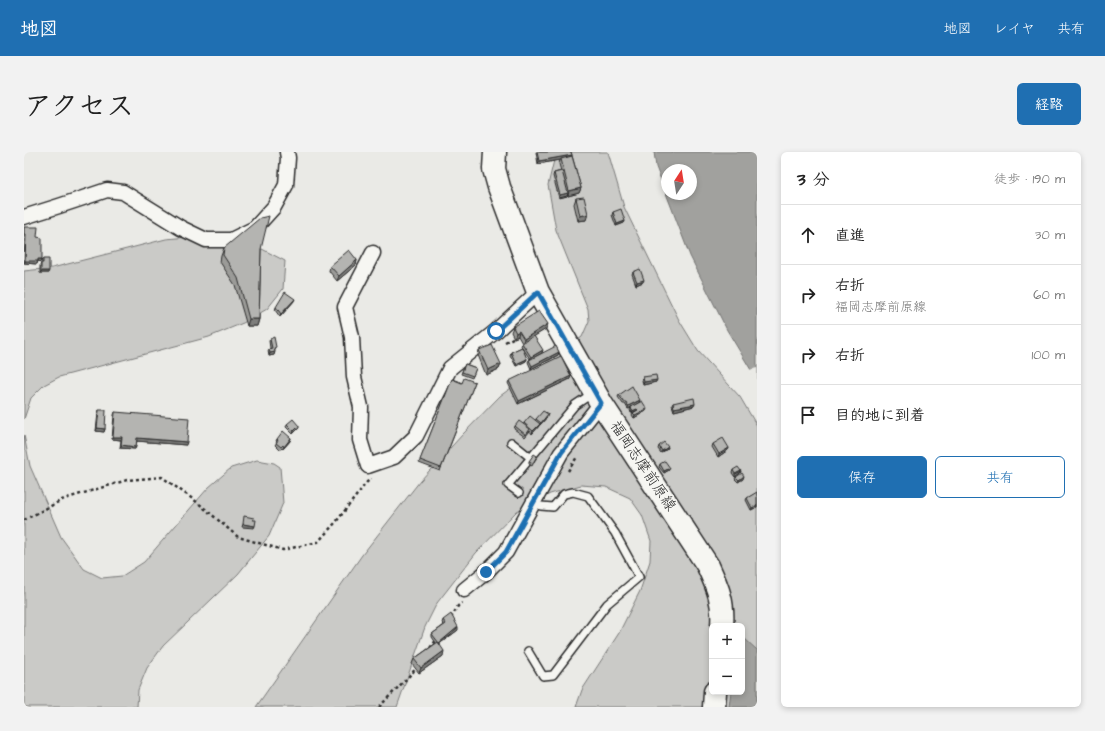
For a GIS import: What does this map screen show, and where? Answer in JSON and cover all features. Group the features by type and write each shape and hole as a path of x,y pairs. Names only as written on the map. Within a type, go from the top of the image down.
{"main road":[{"name":"福岡志摩前原線","path":"495,152 494,169 499,187 538,292 598,397 708,566 718,588 723,612 722,623"},
{"path":"714,707 715,695"}],"street":[{"path":"24,217 107,190 123,192 181,228 206,240 231,240 255,228 274,207 286,185 287,152"},
{"path":"373,253 345,307 352,337 354,377 361,407 360,440 368,466 394,457 416,436 450,368 496,331 538,292"},
{"path":"464,590 486,572 506,552 561,453 598,397"}],"lane":[{"path":"519,493 508,485 530,458 575,405 598,397"},
{"path":"511,442 530,458"},
{"path":"528,651 544,676 553,675 607,604 639,577 614,533 588,496 573,492 564,494 553,507 541,506"}],"path":[{"path":"502,344 519,335"},
{"path":"24,520 64,499 127,480 162,477 197,502 238,537 283,550 318,542 336,522 367,482 373,478"}],"shaded area":[{"path":"556,152 608,152 624,207 679,320 698,351 740,397 757,426 757,707 576,707 582,690 619,633 640,591 650,561 651,541 642,515 630,498 606,487 581,485 550,494 517,511 476,553 437,603 425,627 397,707 256,707 362,555 420,481 500,396 582,337 589,321 588,309 556,230 548,185"},
{"path":"654,152 757,152 757,380 727,330 690,256 669,200 697,200 697,164 661,164 661,180 656,167"},
{"path":"198,236 234,240 262,249 285,261 283,289 267,309 243,323 209,337 59,377 44,385 31,398 24,419 24,271 52,268 166,239"},
{"path":"24,435 30,466 61,537 84,569 102,578 122,576 144,562 208,488 231,468 257,460 274,463 280,467 283,503 269,536 238,574 163,646 147,668 138,690 137,707 24,707"},
{"path":"745,639 757,650 757,707 729,707 731,695 745,695"}],"pier":[{"path":"757,368 757,382 749,370"}],"building":[{"path":"537,152 571,152 572,155 539,161"},
{"path":"572,156 581,188 569,191 561,159"},
{"path":"562,171 568,193 560,195 554,173"},
{"path":"584,197 588,214 580,216 576,198"},
{"path":"621,209 625,221 617,224 613,212"},
{"path":"269,216 261,249 259,319 249,319 238,278 223,255 224,248 260,218"},
{"path":"24,227 38,227 37,237 42,238 42,259 38,259 38,261 25,261 26,234 24,234"},
{"path":"349,250 357,260 339,276 330,266"},
{"path":"43,259 49,259 49,271 41,271 41,263 43,263"},
{"path":"640,269 644,280 637,282 633,272"},
{"path":"285,292 295,299 281,314 276,307"},
{"path":"539,311 548,324 524,339 519,331 516,333 513,327"},
{"path":"534,336 543,350 531,357 522,343"},
{"path":"274,337 276,347 274,348 275,352 270,353 269,349 272,348 270,339"},
{"path":"492,345 501,364 488,370 479,350"},
{"path":"556,346 559,352 532,366 529,360"},
{"path":"522,347 527,359 516,364 511,352"},
{"path":"561,356 571,376 519,401 509,381"},
{"path":"465,364 476,368 473,376 462,372"},
{"path":"656,375 657,380 644,382 643,377"},
{"path":"464,378 475,382 441,468 420,460 452,379 462,383"},
{"path":"632,386 640,400 628,406 619,395"},
{"path":"694,398 695,404 674,408 673,403"},
{"path":"642,401 647,409 635,415 633,413 638,410 632,411 631,407"},
{"path":"99,410 106,410 105,429 97,428"},
{"path":"543,411 548,414 541,423 536,419"},
{"path":"115,412 189,418 187,442 137,438 136,447 121,445 122,437 113,437"},
{"path":"530,416 540,424 533,431 524,423"},
{"path":"293,419 299,426 294,431 287,424"},
{"path":"519,421 530,429 526,435 515,426"},
{"path":"283,431 291,438 284,447 283,445 281,447 276,443"},
{"path":"723,438 729,448 719,454 713,444"},
{"path":"664,442 668,447 662,451 659,446"},
{"path":"534,454 537,456 533,463 529,461"},
{"path":"665,461 670,468 664,471 660,464"},
{"path":"738,467 741,471 735,474 733,470"},
{"path":"742,473 744,476 739,480 736,477"},
{"path":"757,492 757,505 752,508 747,498"},
{"path":"244,516 254,518 253,520 256,520 255,526 243,524"},
{"path":"451,614 458,627 439,643 432,634 446,624 443,620"},
{"path":"438,642 444,651 421,668 414,659"}],"route":[{"path":"486,572 506,552 561,453 601,403 538,292 496,331"}]}
